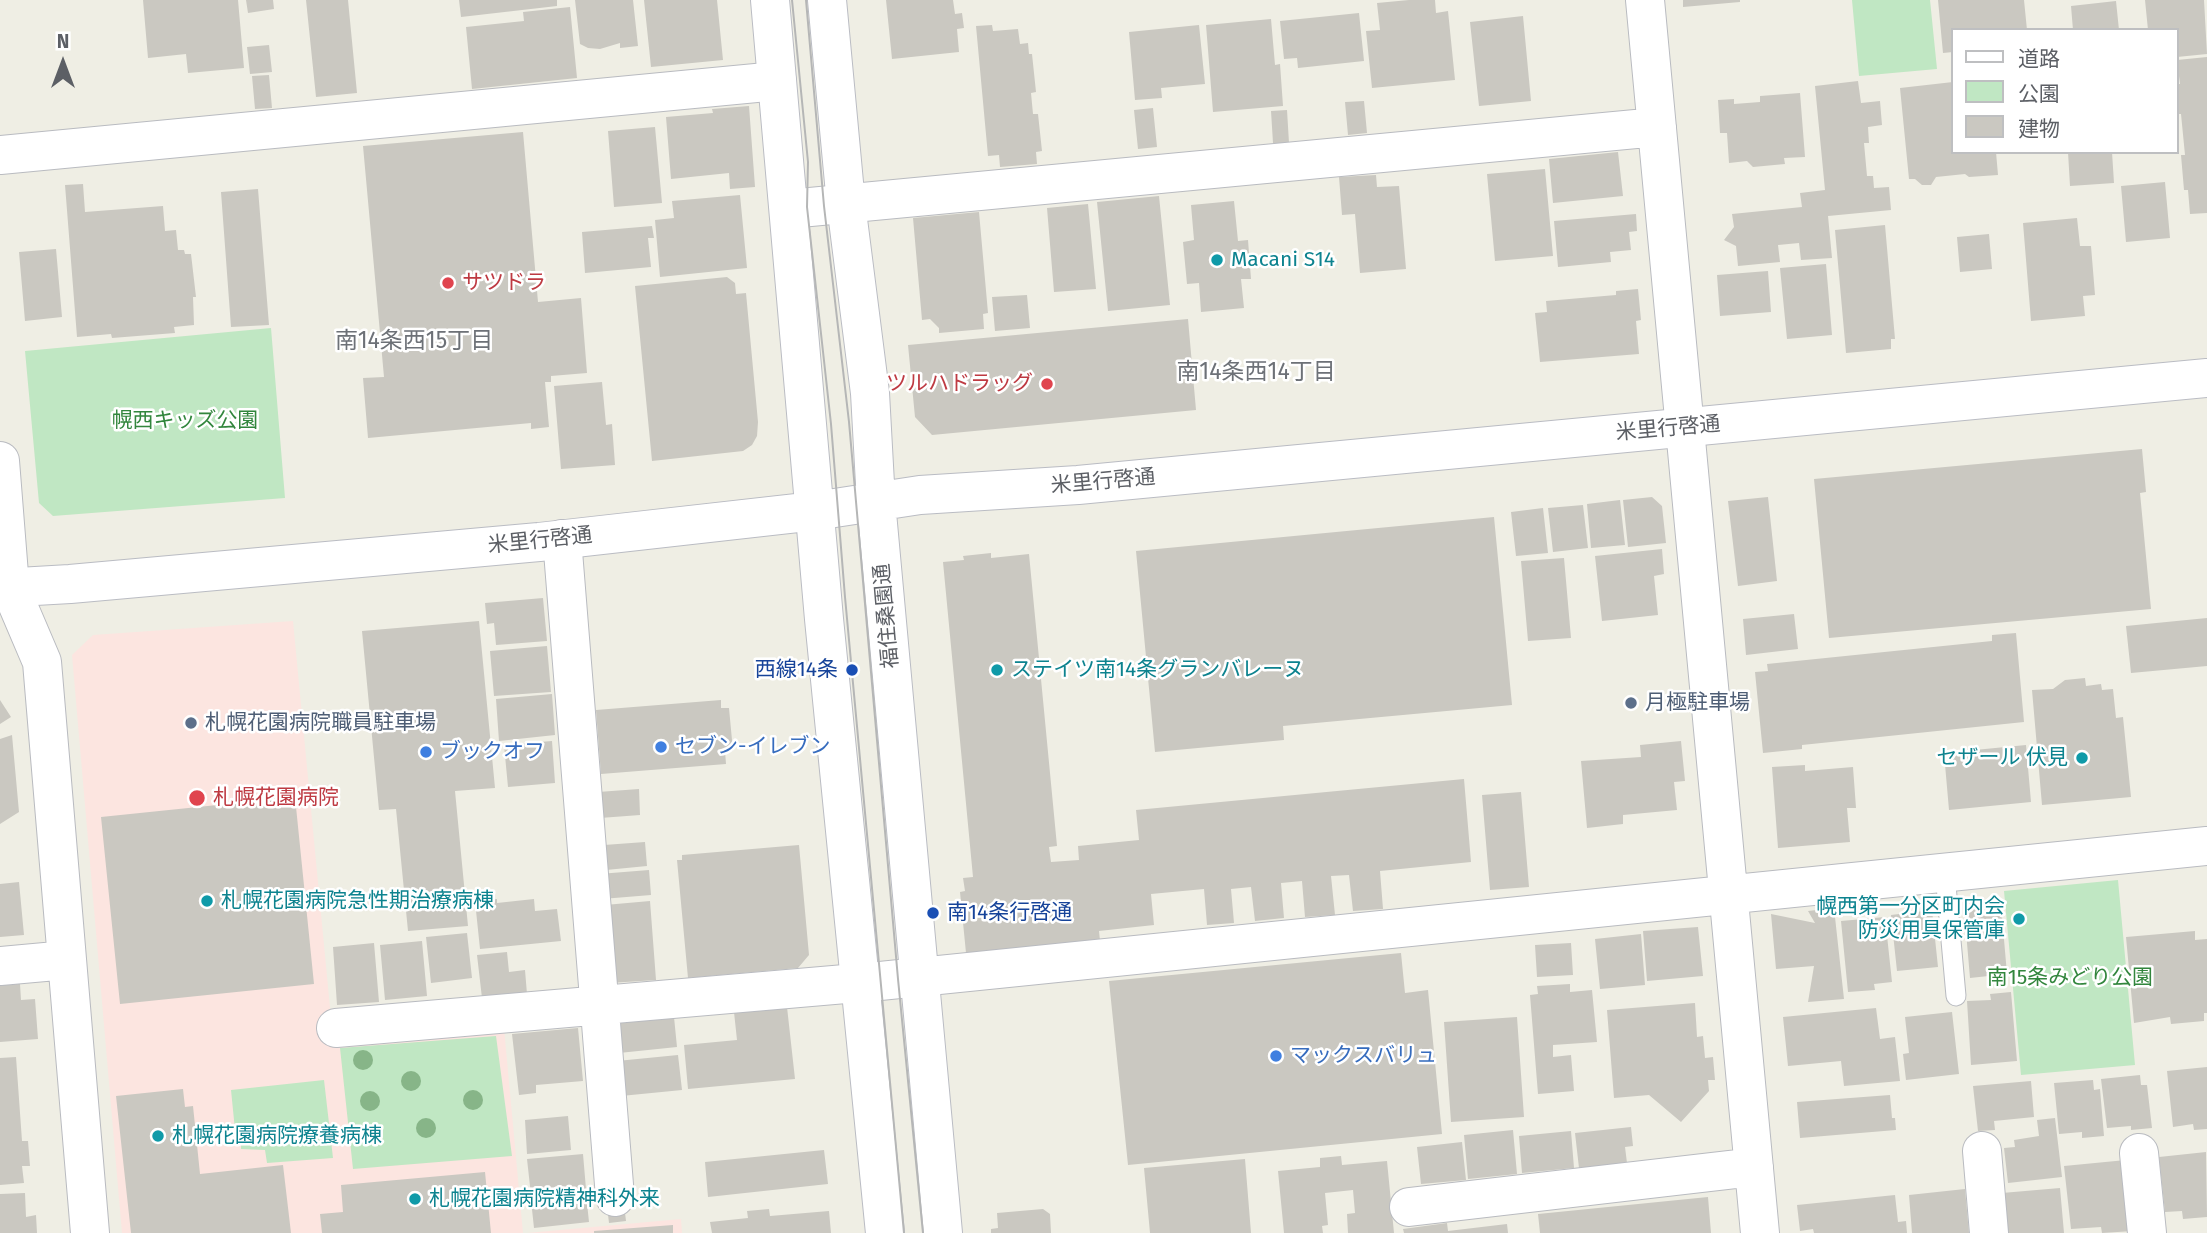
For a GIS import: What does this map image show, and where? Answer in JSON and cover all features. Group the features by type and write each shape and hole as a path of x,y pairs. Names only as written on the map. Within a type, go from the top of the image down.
{"street":[{"path":"770,0 815,511 885,1233"},
{"name":"福住桑園通","path":"827,0 846,204 870,393 876,502 943,1233"},
{"path":"1645,0 1760,1233"},
{"path":"0,155 777,81"},
{"path":"789,209 1657,127"},
{"name":"米里行啓通","path":"3,593 562,539 815,511 920,495 1078,485 2207,378"},
{"path":"0,461 3,593 42,662 90,1233"},
{"path":"562,539 615,1196"},
{"path":"336,1028 918,977 2207,846"},
{"path":"0,966 67,960"},
{"path":"1982,1151 1989,1233"},
{"path":"2139,1153 2147,1233"},
{"path":"1409,1207 1754,1167"}],"lane":[{"path":"1945,874 1956,996"}],"shaded area":[{"name":"札幌花園病院","path":"293,621 333,1039 504,1028 523,1233 122,1233 72,655 93,635"},
{"path":"681,1219 682,1233 527,1233"}],"green space":[{"path":"1852,0 1930,0 1937,69 1859,76"},
{"name":"幌西キッズ公園","path":"271,328 285,498 53,516 39,503 25,351"},
{"name":"南15条みどり公園","path":"2118,880 2135,1065 2021,1075 2004,891"},
{"path":"496,1036 512,1156 353,1169 340,1048"},
{"path":"324,1080 333,1158 267,1163 265,1150 241,1149 241,1140 236,1140 231,1090"}],"building":[{"path":"143,0 238,0 244,68 188,73 186,54 148,58"},
{"path":"246,0 273,0 274,9 248,13"},
{"path":"306,0 348,0 357,93 316,97"},
{"path":"459,0 557,0 557,6 461,17"},
{"path":"575,0 633,0 638,46 620,48 620,43 600,49 580,44"},
{"path":"644,0 717,0 723,60 651,67"},
{"path":"886,0 953,0 955,14 962,13 964,28 957,29 959,52 892,59"},
{"path":"1435,0 1436,13 1448,11 1455,80 1372,88 1366,31 1380,30 1377,3"},
{"path":"1683,0 1740,0 1740,2 1683,7"},
{"path":"1938,0 2024,0 2027,28 1952,28 1952,52 1943,53"},
{"path":"2145,0 2204,0 2207,54 2179,57 2179,28 2148,28"},
{"path":"2116,1 2119,28 2073,28 2071,6"},
{"path":"570,7 577,78 472,89 466,27 524,21 523,12"},
{"path":"1359,13 1364,61 1298,68 1297,58 1284,59 1280,21"},
{"path":"1523,16 1531,101 1479,106 1470,22"},
{"path":"1271,19 1275,65 1280,64 1283,106 1213,112 1206,25"},
{"path":"992,25 993,31 1018,29 1020,44 1028,43 1029,54 1032,54 1036,92 1031,93 1033,114 1038,114 1042,151 1036,152 1037,164 1000,167 999,155 988,156 976,26"},
{"path":"1199,25 1205,84 1161,88 1162,98 1135,100 1129,32"},
{"path":"269,45 272,72 250,74 247,47"},
{"path":"2207,57 2207,213 2190,214 2188,190 2184,190 2181,155 2185,155 2179,114 2179,60"},
{"path":"269,75 272,108 255,109 252,76"},
{"path":"1858,81 1861,103 1880,101 1882,125 1868,127 1869,143 1864,143 1867,176 1873,176 1874,188 1889,187 1891,210 1828,216 1832,258 1801,260 1799,243 1778,245 1780,262 1738,266 1736,246 1724,240 1734,227 1732,214 1802,207 1800,193 1825,190 1815,86"},
{"path":"1952,82 1952,154 1996,154 1998,175 1936,177 1931,185 1922,185 1915,179 1909,179 1900,88"},
{"path":"1800,93 1805,157 1784,158 1785,164 1753,167 1747,161 1729,163 1727,133 1720,133 1718,100 1734,99 1734,104 1760,102 1760,96"},
{"path":"1364,101 1367,133 1348,135 1345,102"},
{"path":"749,106 755,187 730,189 729,173 671,179 666,117 713,113 712,109"},
{"path":"1153,108 1157,147 1138,149 1134,110"},
{"path":"1287,110 1289,143 1273,143 1271,111"},
{"path":"655,127 662,203 614,207 608,131"},
{"path":"523,132 538,302 581,298 587,373 551,376 551,382 545,382 549,427 531,429 531,423 368,438 363,378 384,377 363,146"},
{"path":"1618,152 1623,196 1553,203 1549,159"},
{"path":"2068,154 2112,154 2114,183 2070,186"},
{"path":"1545,169 1553,256 1495,261 1487,174"},
{"path":"1376,175 1377,187 1399,186 1406,269 1360,273 1355,214 1342,215 1339,177"},
{"path":"2165,182 2170,238 2126,242 2121,186"},
{"path":"83,184 85,212 163,206 165,231 176,230 178,250 191,254 196,297 193,297 194,325 174,327 175,333 112,338 111,334 77,337 65,185"},
{"path":"258,189 269,325 231,327 221,192"},
{"path":"740,195 747,268 660,277 655,220 674,218 672,201"},
{"path":"1159,196 1170,305 1108,311 1097,202"},
{"name":"Macani S14","path":"1234,201 1238,241 1248,240 1251,279 1241,279 1244,308 1201,312 1199,283 1187,284 1183,242 1194,240 1191,205"},
{"path":"1088,204 1096,289 1054,292 1047,208"},
{"path":"979,212 988,313 983,314 984,329 939,333 939,328 930,319 922,320 913,218"},
{"path":"1636,214 1637,231 1629,232 1631,250 1610,252 1611,262 1558,267 1554,221"},
{"path":"2077,218 2080,246 2091,246 2095,295 2083,296 2085,316 2031,321 2023,223"},
{"path":"1885,225 1895,339 1891,339 1891,349 1846,353 1835,230"},
{"path":"652,226 654,238 648,238 651,267 585,273 582,232"},
{"path":"1989,234 1992,269 1960,272 1957,237"},
{"path":"56,249 62,317 25,321 19,252"},
{"path":"1826,264 1832,335 1787,339 1780,268"},
{"path":"1768,271 1771,312 1720,316 1717,275"},
{"path":"727,277 735,283 736,294 746,293 757,436 752,445 743,451 652,461 635,286"},
{"path":"1638,289 1641,320 1636,321 1639,354 1540,362 1535,313 1547,312 1546,301 1616,295 1616,291"},
{"path":"1027,295 1030,328 995,331 992,297"},
{"path":"1188,319 1196,410 932,435 915,417 908,345"},
{"path":"602,382 606,425 612,424 615,465 561,469 554,386"},
{"path":"2142,449 2146,492 2140,493 2151,609 1829,638 1814,479"},
{"path":"1652,497 1662,506 1666,543 1628,547 1623,500"},
{"path":"1768,497 1777,581 1738,586 1728,501"},
{"path":"1620,500 1625,545 1591,548 1587,504"},
{"path":"1583,505 1588,548 1553,552 1548,508"},
{"path":"1543,508 1548,553 1516,556 1511,512"},
{"path":"1494,517 1512,705 1283,726 1284,740 1155,752 1136,551"},
{"path":"1662,549 1664,574 1654,576 1658,615 1602,621 1595,556"},
{"name":"ステイツ南14条グランバレーヌ","path":"991,553 991,558 1029,554 1057,846 1049,847 1051,862 1079,860 1078,846 1139,840 1136,810 1464,779 1471,862 1380,871 1383,909 1353,911 1349,875 1331,876 1335,915 1305,917 1302,881 1281,883 1284,918 1255,921 1251,887 1231,889 1234,923 1207,925 1204,889 1151,894 1154,925 1099,931 1100,941 966,953 960,892 965,891 963,878 973,877 943,562 964,560 963,556"},
{"path":"1564,558 1571,638 1528,641 1521,561"},
{"path":"543,598 547,641 496,645 494,623 487,624 485,603"},
{"path":"1794,614 1798,649 1746,655 1743,619"},
{"path":"2207,618 2207,666 2131,673 2126,626"},
{"path":"479,621 495,788 455,791 468,926 408,931 396,809 379,810 362,631"},
{"path":"2016,633 2024,722 1802,745 1802,749 1763,753 1755,672 1768,671 1767,664 1992,641 1992,635"},
{"path":"547,646 551,692 494,696 490,651"},
{"name":"セザール 伏見","path":"2085,678 2086,686 2101,684 2102,690 2113,689 2116,718 2123,717 2131,797 2042,805 2032,690 2053,689 2065,680"},
{"path":"552,694 555,735 499,741 496,699"},
{"path":"0,700 11,717 0,724"},
{"path":"721,700 721,708 729,708 733,751 725,751 726,764 601,774 596,710"},
{"path":"12,735 19,812 0,824 0,739"},
{"path":"552,741 555,783 508,787 504,745"},
{"path":"1681,741 1685,781 1674,782 1677,810 1623,815 1623,824 1587,828 1581,761 1641,757 1640,745"},
{"path":"2026,745 2031,802 1949,810 1944,753"},
{"path":"1805,765 1805,771 1853,767 1856,808 1847,808 1850,842 1778,848 1772,767"},
{"path":"639,789 640,815 600,818 598,792"},
{"path":"1521,792 1529,887 1490,890 1482,795"},
{"name":"札幌花園病院急性期治療病棟","path":"295,797 314,984 120,1004 101,817"},
{"path":"645,842 647,866 606,870 604,845"},
{"path":"799,845 809,955 798,968 688,978 677,860 682,860 682,855"},
{"path":"649,870 651,895 602,899 599,874"},
{"path":"19,882 24,935 0,937 0,884"},
{"path":"497,899 497,903 534,899 535,911 557,909 561,941 480,949 475,901"},
{"path":"650,901 656,980 610,983 605,905"},
{"path":"2001,905 2007,974 1970,978 1964,908"},
{"path":"1834,908 1844,999 1808,1002 1814,966 1776,969 1771,914 1815,923 1808,911"},
{"path":"1932,910 1938,967 1897,971 1891,915"},
{"path":"1885,917 1892,982 1874,984 1875,990 1848,992 1841,921"},
{"path":"1698,927 1703,976 1647,981 1643,931"},
{"path":"2195,931 2195,940 2207,939 2207,1013 2204,1013 2204,1021 2171,1024 2170,1017 2134,1023 2126,937"},
{"path":"467,933 472,978 431,983 426,937"},
{"path":"1641,934 1645,985 1600,989 1595,939"},
{"path":"422,941 427,996 385,1000 380,945"},
{"path":"374,943 379,1002 337,1005 333,947"},
{"path":"1571,943 1573,975 1537,977 1535,945"},
{"path":"507,952 509,972 525,970 527,994 482,998 477,955"},
{"path":"1401,953 1405,993 1428,990 1442,1134 1128,1165 1109,981"},
{"path":"20,984 21,1000 35,999 38,1039 0,1042 0,985"},
{"path":"1570,984 1570,992 1592,990 1597,1042 1553,1045 1553,1057 1571,1055 1574,1091 1538,1094 1530,995 1538,994 1537,986"},
{"path":"2011,992 2017,1061 1971,1065 1967,1001 1991,1000 1990,994"},
{"path":"1695,1003 1697,1037 1703,1036 1705,1058 1713,1057 1715,1080 1708,1080 1709,1091 1681,1122 1649,1095 1614,1098 1607,1010"},
{"path":"787,1007 795,1079 688,1089 684,1045 737,1040 734,1012"},
{"path":"1876,1008 1880,1039 1895,1037 1900,1081 1844,1086 1841,1061 1788,1066 1783,1017"},
{"path":"1952,1012 1959,1074 1906,1080 1903,1054 1909,1053 1905,1017"},
{"path":"674,1017 677,1047 619,1053 616,1022"},
{"path":"1517,1017 1524,1117 1451,1122 1444,1022"},
{"path":"578,1028 583,1081 536,1085 536,1093 519,1095 512,1034"},
{"path":"678,1055 682,1090 621,1096 617,1061"},
{"path":"16,1057 22,1141 28,1141 30,1166 22,1166 24,1183 0,1185 0,1058"},
{"path":"2207,1067 2207,1129 2194,1130 2193,1124 2173,1127 2167,1071"},
{"path":"2140,1075 2141,1085 2147,1085 2152,1128 2107,1128 2101,1079"},
{"path":"2093,1080 2094,1090 2100,1089 2104,1136 2082,1138 2082,1132 2059,1134 2054,1083"},
{"path":"2031,1081 2034,1117 1994,1121 1995,1130 1978,1131 1973,1086"},
{"name":"札幌花園病院療養病棟","path":"183,1089 185,1107 193,1106 200,1174 283,1165 291,1233 131,1233 116,1096"},
{"path":"1890,1095 1896,1130 1800,1138 1797,1102"},
{"path":"568,1116 571,1150 527,1154 525,1120"},
{"path":"2055,1118 2062,1177 2008,1183 2004,1148 2015,1147 2014,1140 2039,1136 2037,1120"},
{"path":"1631,1127 1633,1146 1625,1147 1627,1163 1579,1168 1575,1133"},
{"path":"1513,1130 1517,1174 1468,1179 1464,1135"},
{"path":"1571,1131 1574,1168 1522,1173 1519,1136"},
{"path":"1462,1142 1466,1180 1421,1184 1417,1147"},
{"path":"824,1150 828,1184 708,1197 705,1162"},
{"path":"2206,1152 2207,1217 2183,1219 2182,1211 2165,1212 2159,1157"},
{"path":"583,1154 586,1189 531,1195 527,1159"},
{"path":"1341,1156 1342,1165 1387,1161 1394,1233 1348,1233 1347,1214 1355,1213 1353,1190 1325,1193 1328,1225 1322,1226 1323,1233 1284,1233 1278,1171 1320,1167 1320,1158"},
{"path":"1245,1159 1251,1233 1150,1233 1144,1168"},
{"path":"2126,1160 2133,1231 2102,1233 2101,1227 2071,1229 2064,1166"},
{"name":"札幌花園病院精神科外来","path":"485,1172 491,1233 322,1233 320,1214 343,1212 341,1185"},
{"path":"2060,1188 2064,1233 2005,1233 2002,1193"},
{"path":"1965,1189 1969,1233 1912,1233 1909,1195"},
{"path":"25,1193 26,1217 36,1215 37,1233 0,1233 0,1194"},
{"path":"586,1194 589,1222 534,1228 531,1200"},
{"path":"1895,1195 1898,1222 1906,1221 1907,1233 1814,1233 1813,1229 1800,1231 1797,1205"},
{"path":"623,1196 626,1221 609,1223 606,1198"},
{"path":"1708,1197 1711,1233 1540,1233 1538,1214"},
{"path":"769,1209 770,1216 829,1211 831,1233 712,1233 710,1222 748,1218 747,1211"},
{"path":"1043,1209 1050,1214 1051,1233 991,1233 991,1229 998,1228 997,1213"},
{"path":"1447,1223 1448,1231 1507,1224 1508,1233 1404,1233 1403,1229"},
{"path":"673,1225 673,1233 594,1233 594,1231"}],"tram line":[{"path":"792,0 808,162 807,207 831,424 904,1233"},
{"path":"806,0 824,206 849,422 923,1233"}],"place":[{"name":"Macani S14","path":"1217,260"},
{"name":"サツドラ","path":"448,283"},
{"name":"ツルハドラッグ","path":"1047,384"},
{"name":"西線14条","path":"852,670"},
{"name":"ステイツ南14条グランバレーヌ","path":"997,670"},
{"name":"月極駐車場","path":"1631,703"},
{"name":"札幌花園病院職員駐車場","path":"191,723"},
{"name":"セブン-イレブン","path":"661,747"},
{"name":"ブックオフ","path":"426,752"},
{"name":"セザール 伏見","path":"2082,758"},
{"name":"札幌花園病院","path":"197,798"},
{"name":"札幌花園病院急性期治療病棟","path":"207,901"},
{"name":"南14条行啓通","path":"933,913"},
{"name":"幌西第一分区町内会 防災用具保管庫","path":"2019,919"},
{"name":"マックスバリュ","path":"1276,1056"},
{"name":"札幌花園病院療養病棟","path":"158,1136"},
{"name":"札幌花園病院精神科外来","path":"415,1199"}],"district":[{"name":"南14条西15丁目","path":"414,342"},
{"name":"南14条西14丁目","path":"1256,373"}]}
